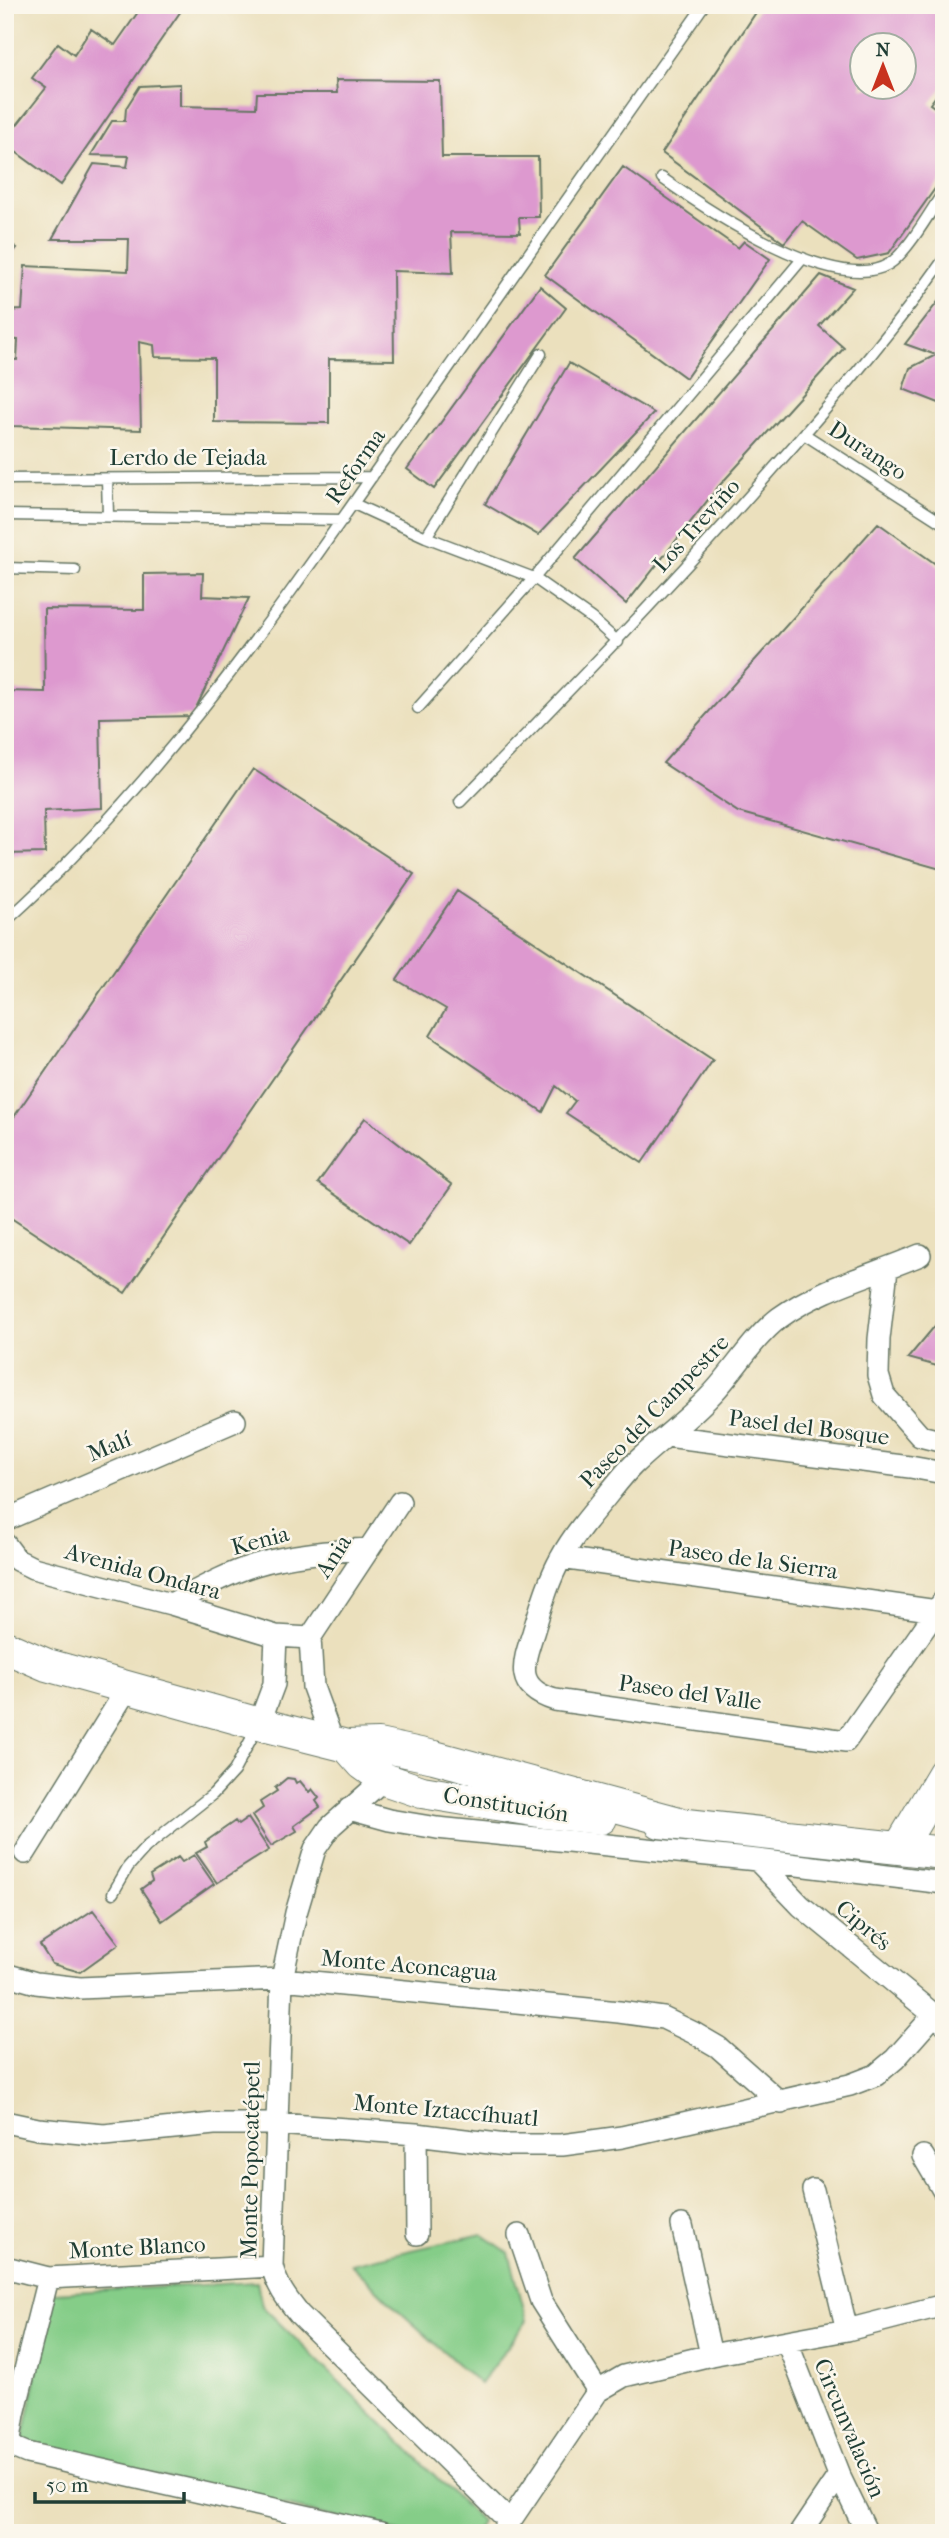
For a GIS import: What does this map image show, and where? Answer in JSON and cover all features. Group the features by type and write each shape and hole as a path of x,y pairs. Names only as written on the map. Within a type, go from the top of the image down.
{"street":[{"name":"Paseo del Campestre","path":"529,1687 525,1676 528,1650 545,1593 561,1558 584,1524 631,1466 711,1395 776,1320 836,1287 920,1255"},
{"path":"887,1269 878,1375 884,1395 920,1436 944,1442"},
{"name":"Malí","path":"5,1520 234,1421"},
{"name":"Pasel del Bosque","path":"667,1436 910,1466 944,1473"},
{"path":"910,1466 920,1436"},
{"name":"Ania","path":"310,1638 400,1502"},
{"name":"Avenida Ondara","path":"5,1544 17,1560 33,1568 171,1604 276,1636 310,1638"},
{"name":"Kenia","path":"171,1604 218,1579 256,1565 340,1550 369,1549"},
{"name":"Paseo de la Sierra","path":"561,1558 940,1606"},
{"name":"Paseo del Valle","path":"529,1687 555,1700 846,1741 940,1606"},
{"path":"259,1724 274,1684 276,1636"},
{"path":"310,1638 313,1687 340,1744"},
{"path":"5,1647 47,1665"},
{"path":"5,1668 47,1665"},
{"name":"Constitución","path":"47,1665 259,1724 340,1744 378,1745 434,1757 680,1823"},
{"path":"274,1684 313,1687"},
{"path":"25,1853 127,1689"},
{"name":"Constitución","path":"340,1744 384,1779 422,1792 545,1812 680,1823 944,1853"},
{"path":"886,1875 944,1773"},
{"name":"Monte Popocatépetl","path":"384,1779 330,1827 316,1849 296,1913 282,1979 272,2266 276,2282 299,2314 506,2527"},
{"path":"349,1808 389,1820 437,1828 757,1860 944,1883"},
{"name":"Ciprés","path":"757,1860 801,1906 939,2019"},
{"name":"Monte Aconcagua","path":"5,1975 36,1983 80,1988 282,1979 663,2018 718,2047 781,2103"},
{"name":"Monte Iztaccíhuatl","path":"5,2122 38,2129 104,2135 214,2124 277,2124 416,2134 506,2145 562,2145 622,2137 781,2103 850,2085 876,2075 939,2019"},
{"path":"416,2134 417,2234"},
{"path":"923,2156 944,2192"},
{"path":"813,2190 847,2330"},
{"path":"682,2225 711,2355"},
{"path":"519,2235 541,2301 598,2391"},
{"name":"Monte Blanco","path":"5,2267 48,2278 272,2266"},
{"path":"48,2278 10,2413 10,2439 15,2448 27,2453 381,2533"},
{"name":"Circunvalación","path":"506,2527 598,2391 624,2376 711,2355 847,2330 944,2305"},
{"name":"Circunvalación","path":"787,2342 839,2475 867,2533"},
{"path":"800,2533 839,2475"}],"lane":[{"name":"Reforma","path":"5,922 89,840 148,777 198,716 343,520 704,5"},
{"path":"662,178 709,211 754,237 803,258 856,272 876,270 892,262 944,191"},
{"path":"418,708 534,578 803,258"},
{"name":"Los Treviño","path":"460,802 618,642 692,562 909,308 944,259"},
{"path":"426,537 541,354"},
{"name":"Durango","path":"804,434 944,524"},
{"name":"Lerdo de Tejada","path":"5,479 372,477"},
{"path":"107,479 108,515"},
{"path":"354,504 426,537 534,578 591,618 618,642"},
{"path":"5,515 343,520"},
{"path":"5,568 75,570"},
{"path":"114,1893 128,1867 146,1847 213,1794 234,1771 259,1724"}],"green space":[{"path":"482,2234 509,2253 527,2320 480,2384 351,2264"},
{"path":"257,2282 262,2306 481,2521 474,2533 402,2533 22,2444 54,2293"}],"building":[{"path":"143,5 185,5 61,185 5,144 5,140 46,88 32,78 58,43 74,55 91,29 115,45"},
{"path":"761,5 944,5 944,85 930,104 944,114 944,176 889,253 857,260 802,221 784,243 662,153"},
{"path":"336,80 440,81 442,157 538,157 539,217 519,217 520,233 451,232 453,273 393,271 394,360 329,359 329,423 214,422 214,358 155,357 154,345 139,342 141,430 12,426 5,405 5,359 17,360 18,340 5,339 5,311 22,310 25,266 128,271 129,239 52,239 94,164 127,167 129,156 91,155 112,121 125,121 126,108 140,86 180,84 180,106 256,108 257,93 337,93"},
{"path":"623,167 738,248 744,241 770,259 686,378 545,275"},
{"path":"5,240 17,248 5,262"},
{"path":"821,275 853,288 819,326 844,348 719,486 626,604 575,559"},
{"path":"540,286 566,308 434,489 407,469"},
{"path":"944,294 944,405 903,389 910,368 936,355 905,344"},
{"path":"569,363 654,413 538,535 485,504"},
{"path":"878,523 944,570 944,870 738,812 663,763"},
{"path":"203,573 202,596 249,598 192,716 100,718 102,808 44,811 45,853 5,854 5,691 45,692 44,609 144,610 144,574"},
{"path":"253,769 414,874 125,1293 5,1214 5,1130"},
{"path":"457,891 713,1060 642,1163 566,1113 575,1101 556,1086 543,1112 430,1036 446,1009 397,980"},
{"path":"365,1118 452,1185 409,1245 318,1183"},
{"path":"944,1315 944,1368 908,1358"},
{"path":"287,1778 294,1779 296,1783 300,1781 309,1792 312,1789 319,1798 316,1801 320,1807 294,1826 297,1831 271,1846 252,1816 263,1808 260,1802 277,1791 275,1788"},
{"path":"248,1818 269,1850 217,1883 196,1853 207,1847 205,1842 235,1821 238,1825"},
{"path":"194,1855 214,1884 162,1921 141,1889 152,1881 150,1875 178,1857 182,1862"},
{"path":"93,1910 119,1944 80,1972 52,1964 40,1945"}]}
